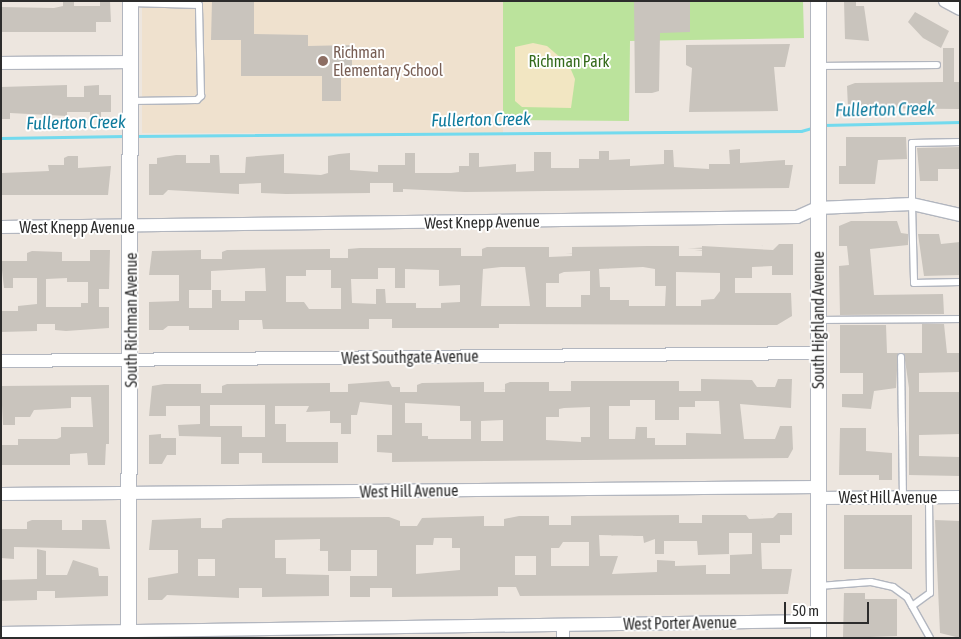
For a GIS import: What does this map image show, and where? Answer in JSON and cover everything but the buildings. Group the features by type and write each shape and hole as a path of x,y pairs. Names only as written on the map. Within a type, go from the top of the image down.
{"street":[{"name":"South Highland Avenue","path":"818,1 818,638"},
{"path":"945,1 960,9"},
{"name":"South Richman Avenue","path":"128,635 131,493 130,2"},
{"path":"1,63 129,62"},
{"name":"West Knepp Avenue","path":"1,227 797,217 818,208 912,204 960,215"},
{"name":"West Southgate Avenue","path":"1,361 818,353"},
{"name":"West Hill Avenue","path":"1,494 817,492 903,497 960,497"},
{"name":"West Porter Avenue","path":"1,633 128,635 563,631 818,622"}],"lane":[{"path":"129,101 197,100 201,96 199,5 130,2"},
{"path":"818,66 937,65"},
{"path":"960,142 912,142 914,282 960,282"},
{"path":"818,320 960,319"},
{"path":"901,357 903,497"},
{"path":"912,606 930,592 929,497"},
{"path":"818,586 871,582 893,587 912,606 930,638"}],"shaded area":[{"name":"Richman Elementary School","path":"142,1 503,1 503,133 142,133"}],"green space":[{"name":"Richman Park","path":"503,1 803,1 804,38 630,41 629,121 503,120"}],"sand":[{"path":"533,43 547,46 569,65 575,79 571,108 522,107 515,101 515,47"}],"waterway":[{"name":"Fullerton Creek","path":"823,125 960,122"},
{"name":"Fullerton Creek","path":"134,136 801,131 815,127"},
{"name":"Fullerton Creek","path":"1,138 125,136"}],"place":[{"name":"Richman Elementary School","path":"323,61"}]}
